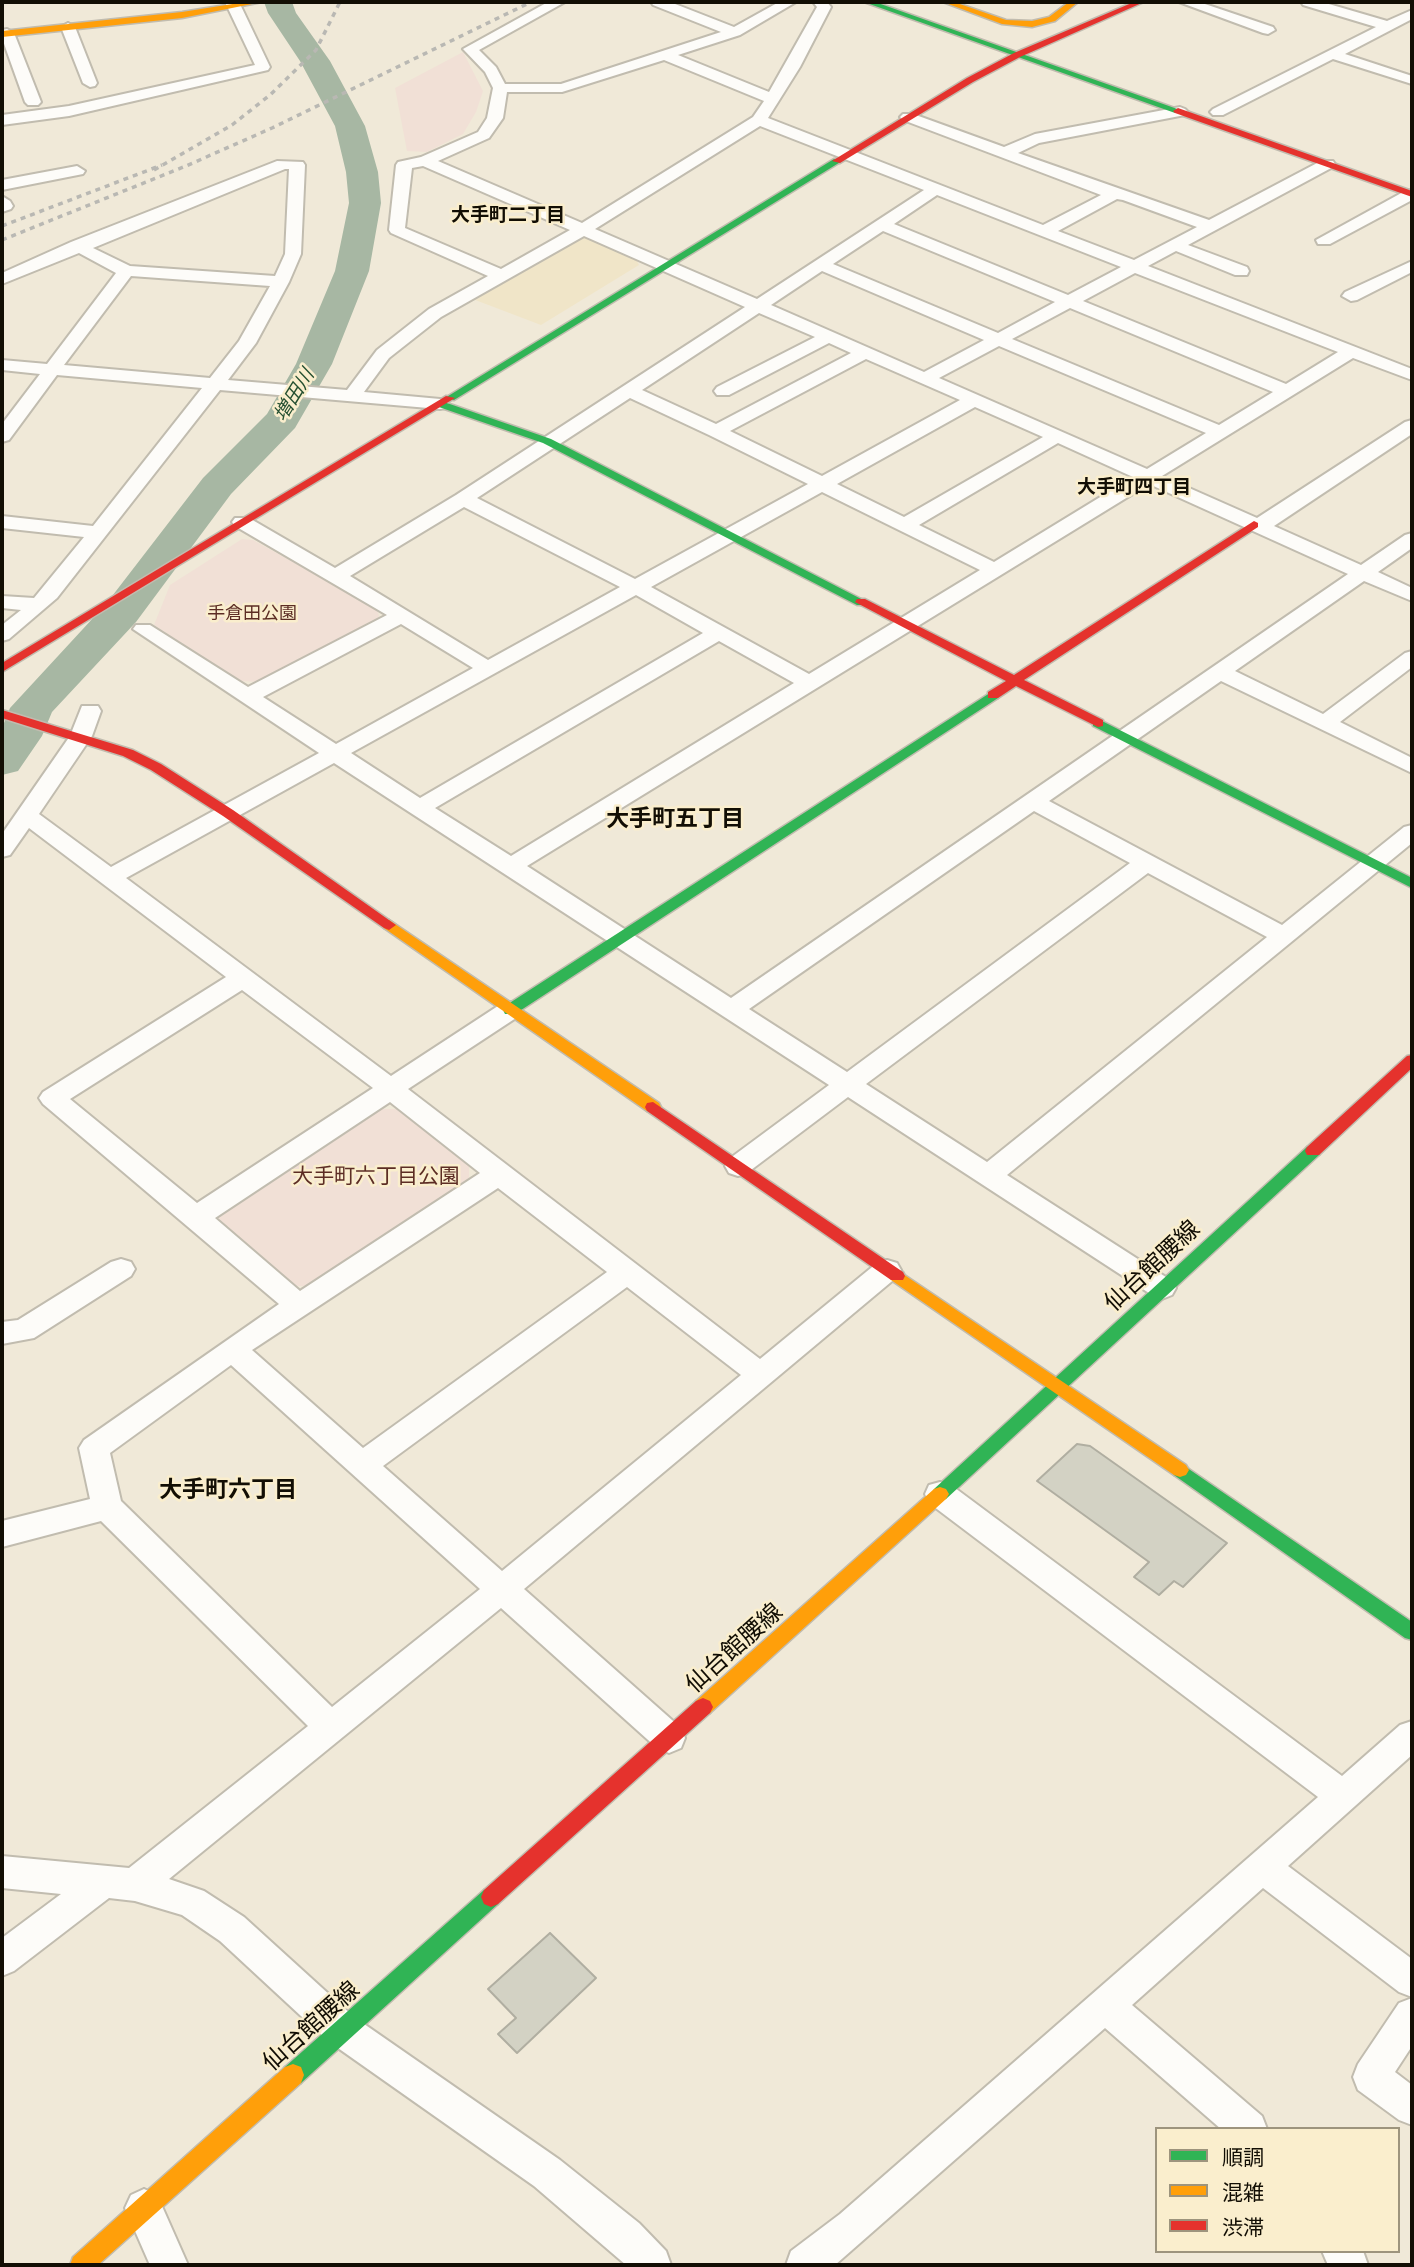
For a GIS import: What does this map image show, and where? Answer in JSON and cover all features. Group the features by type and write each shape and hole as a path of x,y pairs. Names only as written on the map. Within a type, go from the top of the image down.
{"street":[{"path":"33,102 5,34 182,15 258,2"},
{"path":"500,275 397,230 404,165 425,161 484,135 495,118 500,88 491,70 470,49 558,2"},
{"path":"658,2 735,32"},
{"path":"753,2 775,10"},
{"path":"500,88 562,88 735,32 789,2"},
{"path":"353,394 383,354 435,313 584,229 759,120 824,7 820,2"},
{"path":"868,2 1327,163 1412,190"},
{"path":"905,2 1218,112 1412,190"},
{"path":"957,3 1005,22 1032,24 1052,19 1074,2"},
{"path":"2,668 908,117 1017,55 1140,2"},
{"path":"1186,2 1268,30"},
{"path":"1308,2 1389,26"},
{"path":"2,120 69,111 263,66 235,4"},
{"path":"1218,112 1412,14"},
{"path":"68,27 90,83"},
{"path":"665,55 773,99"},
{"path":"1334,55 1411,80"},
{"path":"1004,153 1035,139 1180,112"},
{"path":"908,117 1114,194 1125,194 1209,226"},
{"path":"759,120 1412,374"},
{"path":"425,161 971,401 1057,436 1412,595"},
{"path":"924,379 1327,163"},
{"path":"2,279 77,246 283,164 297,165 293,254 281,282 247,343 218,384 40,605 2,635"},
{"path":"2,185 76,170"},
{"path":"336,576 463,499 547,441 936,189"},
{"path":"1324,240 1412,190"},
{"path":"1045,231 1114,194"},
{"path":"2,201 5,206 2,208"},
{"path":"882,225 1287,391"},
{"path":"1174,245 1241,271"},
{"path":"77,246 126,271 281,282"},
{"path":"821,265 1219,432"},
{"path":"2,436 10,418 52,369 126,271"},
{"path":"1351,296 1407,273"},
{"path":"723,391 828,337"},
{"path":"511,866 1353,351"},
{"path":"716,431 864,353"},
{"path":"2,365 353,394 440,404 547,441 909,624 1412,884"},
{"path":"628,390 995,570"},
{"path":"109,878 971,401"},
{"path":"196,1217 1254,525 1267,522 1412,426"},
{"path":"905,525 1057,436"},
{"path":"463,499 636,587 811,684"},
{"path":"2,522 98,533"},
{"path":"242,522 487,668"},
{"path":"734,1008 1412,539"},
{"path":"2,602 40,605"},
{"path":"248,696 402,615"},
{"path":"143,629 418,808 734,1008 1162,1288"},
{"path":"418,808 718,633"},
{"path":"1325,723 1412,657"},
{"path":"1219,672 1412,766"},
{"path":"2,854 73,734 90,711"},
{"path":"2,714 128,753 156,767 228,813 1412,1632"},
{"path":"1033,801 1284,936"},
{"path":"26,815 391,1088 760,1374"},
{"path":"989,1175 1412,832"},
{"path":"738,1166 1147,863"},
{"path":"243,978 52,1098 299,1306"},
{"name":"仙台館腰線","path":"81,2265 940,1494 1162,1288 1411,1063"},
{"path":"330,1727 107,1507 94,1448 232,1349 499,1174"},
{"path":"2,1333 24,1330 121,1269"},
{"path":"2,1959 120,1884 330,1727 501,1590 887,1270"},
{"path":"362,1465 627,1272"},
{"path":"232,1349 669,1738"},
{"path":"940,1494 1343,1796"},
{"path":"2,1534 107,1507"},
{"path":"805,2265 863,2218 1412,1735"},
{"path":"1262,1866 1412,1980"},
{"path":"2,1872 120,1884 191,1902 232,1929 341,2029 547,2173 625,2237 652,2265"},
{"path":"1105,2005 1247,2127"},
{"path":"1412,2015 1371,2077 1412,2107"},
{"path":"144,2208 169,2265"}],"shaded area":[{"path":"579,237 586,237 637,261 639,265 541,325 470,298"}],"green space":[{"path":"463,52 483,91 476,112 463,134 427,152 407,151 395,88"},
{"name":"手倉田公園","path":"242,539 253,540 377,608 380,620 259,682 240,681 154,625 170,585"},
{"name":"大手町六丁目公園","path":"378,1109 398,1109 469,1165 469,1180 310,1286 295,1286 217,1217"}],"building":[{"path":"1077,1444 1090,1446 1227,1543 1183,1587 1174,1581 1159,1595 1134,1577 1149,1562 1037,1481"},
{"path":"550,1933 596,1978 517,2053 498,2034 516,2018 488,1989"}],"waterway":[{"name":"増田川","path":"2,762 20,736 32,708 121,613 217,486 282,420 314,364 352,271 365,203 362,172 350,126 315,61 282,13 278,2"}],"railway":[{"path":"154,170 232,125 270,95 316,50 340,2"},
{"path":"2,240 186,166 272,128 531,2"},
{"path":"2,226 162,165"}],"traffic: fast":[{"path":"868,2 1178,111"},
{"path":"450,398 837,161"},
{"path":"440,404 547,441 861,602"},
{"path":"510,1010 993,695"},
{"path":"1098,723 1412,884"},
{"path":"940,1494 1313,1151"},
{"path":"1180,1470 1412,1632"},
{"path":"293,2075 491,1897"}],"traffic: slow":[{"path":"2,34 182,15 258,2"},
{"path":"947,2 1005,22 1032,24 1052,19 1074,2"},
{"path":"389,925 653,1107"},
{"path":"897,1276 1180,1470"},
{"path":"703,1707 940,1494"},
{"path":"81,2265 293,2075"}],"traffic: jam":[{"path":"837,161 970,80 1017,55 1140,2"},
{"path":"1178,111 1412,194"},
{"path":"2,668 450,398"},
{"path":"993,695 1254,525"},
{"path":"861,602 1098,723"},
{"path":"2,714 128,753 156,767 228,813 389,925"},
{"path":"1313,1151 1412,1060"},
{"path":"653,1107 897,1276"},
{"path":"491,1897 703,1707"}],"district":[{"name":"大手町二丁目","path":"508,215"},
{"name":"大手町四丁目","path":"1134,487"},
{"name":"大手町五丁目","path":"675,819"},
{"name":"大手町六丁目","path":"228,1490"}]}
